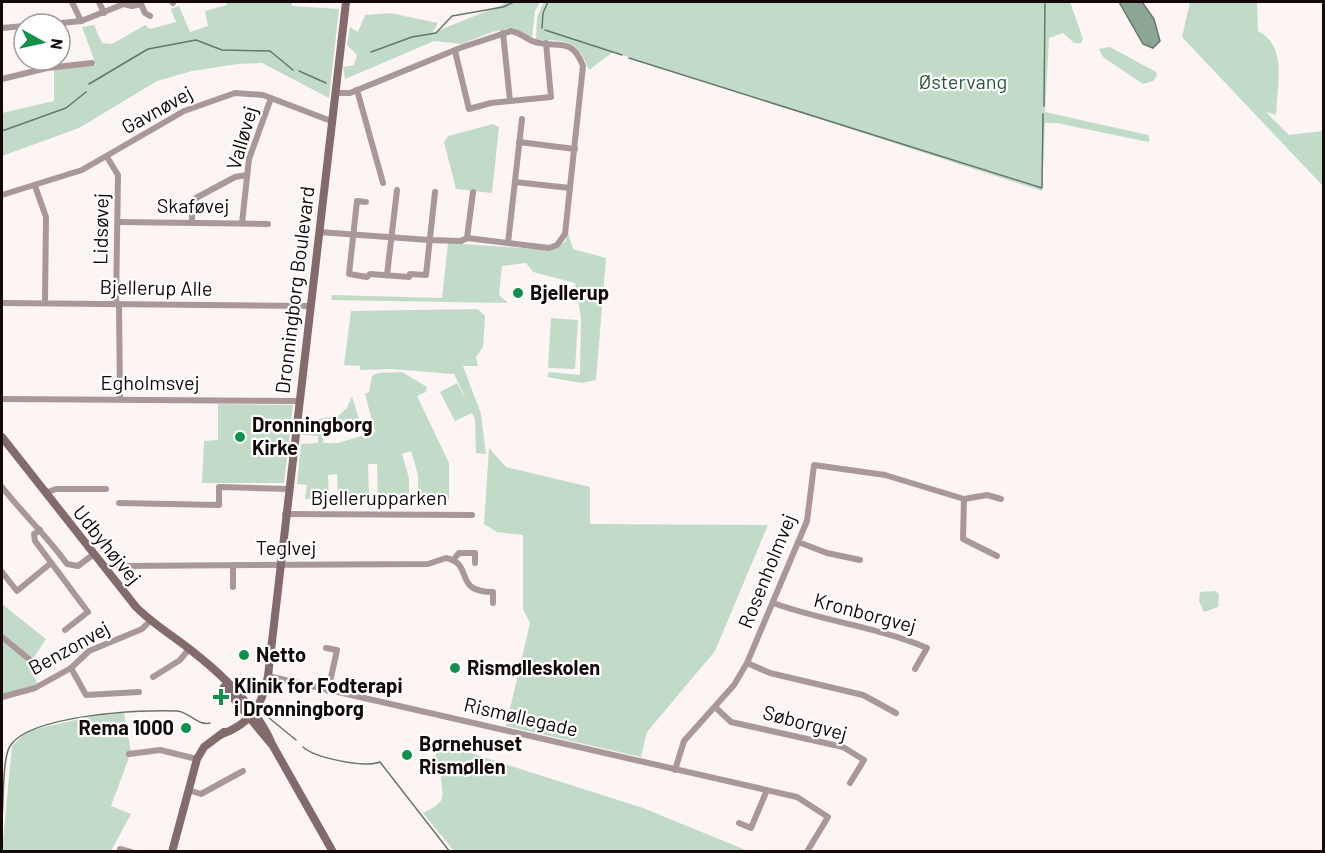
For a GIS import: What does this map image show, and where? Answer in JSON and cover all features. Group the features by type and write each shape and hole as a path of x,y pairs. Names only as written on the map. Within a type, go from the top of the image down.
{"street":[{"path":"72,2 81,21"},
{"path":"99,2 104,13"},
{"name":"Dronningborg Boulevard","path":"197,759 204,747 250,714 265,689 268,676 298,401 346,2"},
{"path":"72,22 81,21 124,4 132,6 141,4 145,13 150,16"},
{"path":"319,232 429,240 461,241 468,238 549,248 557,245 566,234 583,66 579,56 572,48 563,44 534,41 520,33 503,33 357,90 335,93"},
{"path":"503,33 510,100"},
{"path":"455,51 469,109 510,100 551,97 546,43"},
{"path":"2,79 47,68 92,63"},
{"path":"357,90 383,183"},
{"name":"Gavnøvej","path":"2,195 82,170 184,111 216,98 242,92 271,98 331,121"},
{"name":"Valløvej","path":"242,222 252,147 271,98"},
{"path":"508,243 522,119"},
{"path":"519,142 575,149"},
{"name":"Lidsøvej","path":"107,157 118,176 120,399"},
{"path":"192,222 192,203 196,198 235,177 247,175"},
{"path":"515,182 570,188"},
{"path":"35,186 46,217 45,303"},
{"path":"387,275 397,190"},
{"path":"366,202 357,201 348,274 367,277 370,274 426,275 435,192"},
{"path":"468,238 473,192"},
{"name":"Skaføvej","path":"118,222 267,224"},
{"name":"Bjellerup Alle","path":"2,303 311,306"},
{"name":"Egholmsvej","path":"2,399 298,401"},
{"name":"Udbyhøjvej","path":"2,437 150,621 202,659 250,714 273,746 333,852"},
{"name":"Rosenholmvej","path":"675,770 684,741 715,707 747,663 798,542 811,504 814,465 854,469 918,483 964,499"},
{"path":"2,487 30,524 40,530 68,564 73,567 78,566 94,554"},
{"path":"119,503 219,505 219,487 288,489"},
{"path":"45,493 56,489 106,489"},
{"path":"997,556 963,539 964,499 987,495 1001,499"},
{"name":"Bjellerupparken","path":"285,514 472,515"},
{"path":"40,530 33,537 88,612 65,630"},
{"path":"798,542 826,553 860,560"},
{"name":"Teglvej","path":"118,566 429,564 446,558 453,560 459,553 475,553 475,563"},
{"path":"453,560 459,565 470,588 476,592 493,592 493,603"},
{"path":"2,572 17,591 51,563"},
{"path":"233,565 233,587"},
{"name":"Kronborgvej","path":"772,603 798,612 897,635 927,648 915,669"},
{"name":"Benzonvej","path":"2,697 35,688 70,668 89,651 142,628 150,621"},
{"path":"2,638 29,659"},
{"path":"326,648 337,650 328,691"},
{"path":"153,677 180,660 189,649"},
{"path":"747,663 770,673 863,695 896,713"},
{"path":"70,668 86,695 139,692"},
{"name":"Rismøllegade","path":"268,676 797,797 828,817 808,850"},
{"name":"Søborgvej","path":"715,707 731,722 843,747 864,760 850,783"},
{"path":"129,754 156,750 197,759 172,852"},
{"path":"188,790 201,794 243,771"},
{"path":"739,823 751,828 767,790"},
{"path":"120,849 132,852"}],"green space":[{"path":"226,2 291,2 292,6 339,9 329,98 262,63 192,71 157,81 79,128 2,156 2,113 54,101 54,72 72,72 72,67 96,65 82,27 94,25 102,43 112,44 145,25 150,29 176,22 171,9 179,6 190,32 208,26 205,11 227,5"},
{"path":"505,2 540,2 535,11 532,38 513,28 492,32 462,44 434,41 345,79 343,67 354,65 357,55 347,45 350,27 358,32 365,15 390,13 438,23 432,33"},
{"name":"Østervang","path":"544,2 1070,2 1083,39 1081,43 1074,43 1063,33 1049,38 1045,112 1148,135 1150,140 1148,142 1057,123 1045,123 1042,191 613,52 589,70 580,53 570,44 556,40 536,40 537,17"},
{"path":"1190,2 1257,2 1258,31 1274,46 1279,68 1276,115 1266,112 1289,135 1323,131 1322,185 1182,37"},
{"path":"1110,47 1156,72 1157,76 1153,81 1143,84 1103,57 1099,49"},
{"path":"493,124 499,127 492,193 456,189 444,142 448,136"},
{"path":"568,233 573,249 606,258 596,380 582,383 547,377 549,372 580,375 581,318 575,283 533,272 526,263 502,266 499,295 508,303 331,300 332,295 442,298 448,243 550,250 565,242"},
{"path":"478,309 485,316 483,347 476,357 478,366 463,366 481,414 486,454 476,453 475,419 472,413 455,421 440,392 457,383 467,401 454,374 391,369 360,370 360,366 344,365 351,311"},
{"path":"551,318 578,320 575,369 548,368"},
{"path":"402,372 427,387 426,392 417,396 449,463 449,499 418,501 418,475 411,451 402,454 409,478 409,499 378,502 377,464 368,464 369,499 338,502 337,474 328,475 329,499 305,499 307,485 297,484 301,444 318,443 318,436 301,435 302,426 306,421 338,416 347,408 352,396 360,422 337,430 324,430 323,443 338,443 375,432 365,394 369,392 372,376 378,373"},
{"path":"218,404 293,405 284,483 202,483 204,441 218,440"},
{"path":"489,448 506,467 590,487 590,524 768,525 715,651 647,732 641,757 506,726 530,623 523,609 523,535 497,532 484,524"},
{"path":"1216,591 1219,594 1218,607 1204,612 1199,601 1200,592"},
{"path":"2,604 46,639 31,662 37,684 2,695"},
{"path":"106,713 124,713 131,752 111,806 131,814 111,851 2,852 12,746 27,731"},
{"path":"433,741 643,808 748,851 454,851 423,813 440,802 442,798 442,783"}],"shaded area":[{"path":"1119,2 1142,2 1154,19 1160,41 1153,48 1143,44"}],"waterway":[{"path":"371,52 412,37 436,33 452,16 503,7 514,2"},
{"path":"542,28 543,13 548,2"},
{"path":"1044,106 1045,2"},
{"path":"545,30 622,55"},
{"path":"89,84 148,49 196,40 222,50 270,51 293,70"},
{"path":"629,58 1042,188 1043,114"},
{"path":"299,71 326,83"},
{"path":"2,131 66,108 86,92"},
{"path":"2,818 7,752 21,736 39,727 88,716 139,711 177,711 201,723 210,723"},
{"path":"263,713 296,740"},
{"path":"303,747 318,755 340,761 363,764 380,762 450,852"}],"place":[{"name":"Bjellerup","path":"518,293"},
{"name":"Dronningborg Kirke","path":"240,437"},
{"name":"Netto","path":"244,655"},
{"name":"Rismølleskolen","path":"455,668"},
{"name":"Klinik for Fodterapi i Dronningborg","path":"221,697"},
{"name":"Rema 1000","path":"186,728"},
{"name":"Børnehuset Rismøllen","path":"407,755"}]}
